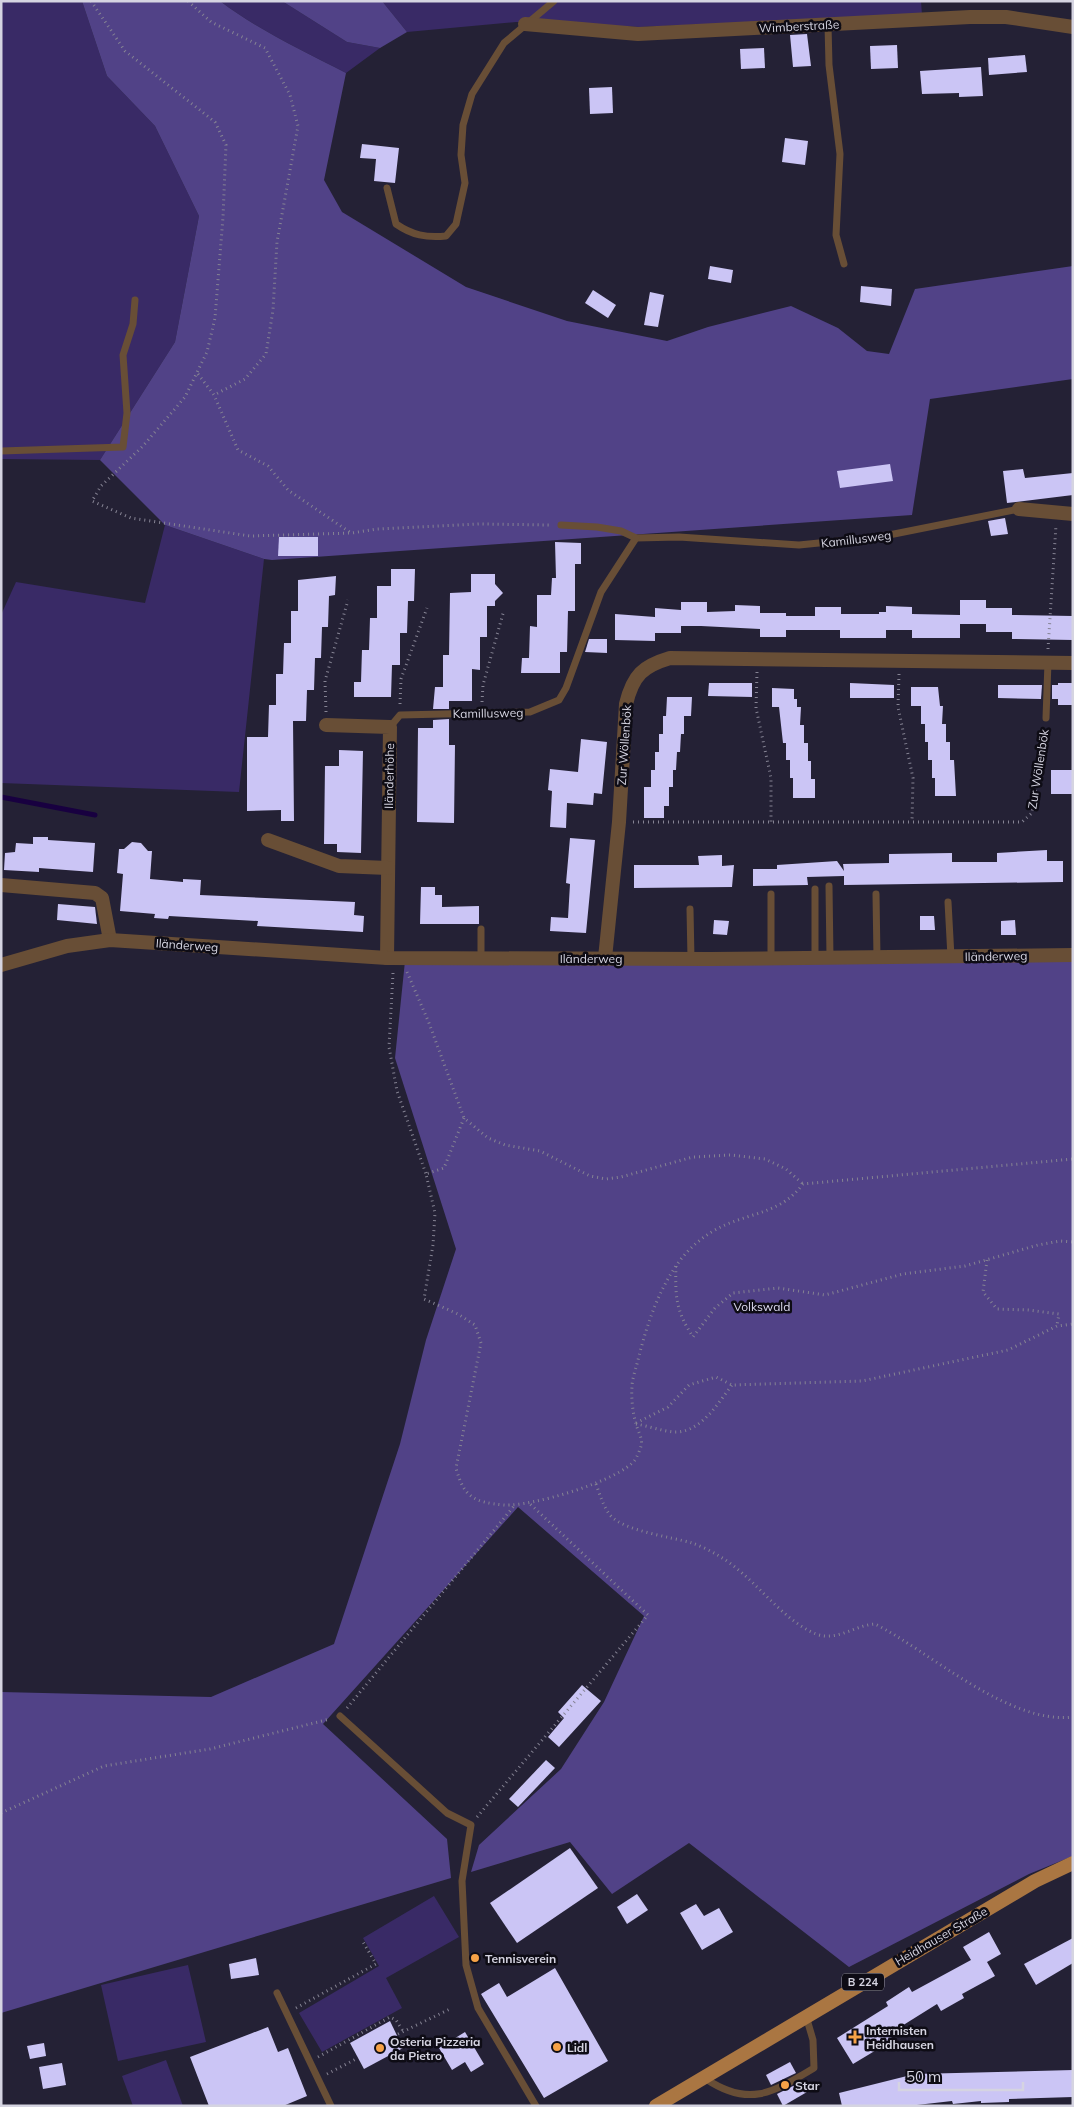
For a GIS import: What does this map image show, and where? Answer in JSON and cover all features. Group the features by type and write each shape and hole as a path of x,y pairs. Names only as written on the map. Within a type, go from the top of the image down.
{"main road":[{"name":"Heidhauser Straße","path":"666,2103 806,2016 1035,1881 1073,1863"}],"street":[{"name":"Wimberstraße","path":"525,24 638,34 997,17 1073,27"},
{"name":"Kamillusweg","path":"1018,509 1073,514"},
{"name":"Zur Wöllenbök","path":"605,958 619,822 626,704 638,674 650,664 670,658 1073,663"},
{"name":"Iländerhöhe","path":"326,725 390,726 388,868 394,958"},
{"path":"268,840 339,866 388,868"},
{"path":"1,885 95,893 102,898 110,940"},
{"name":"Iländerweg","path":"1,965 67,946 110,940 394,958 771,959 1073,955"}],"lane":[{"path":"386,188 396,224 410,233 431,238 446,236 456,224 465,183 460,155 463,125 472,94 504,43 554,1"},
{"path":"828,25 828,65 840,154 836,235 844,264"},
{"path":"1,452 123,447 127,413 123,355 133,324 135,300"},
{"name":"Kamillusweg","path":"561,525 597,527 621,531 636,538 679,537 799,545 826,544 906,533 971,517 1018,509"},
{"name":"Kamillusweg","path":"400,714 530,712 559,700 566,688 601,592 636,538"},
{"name":"Zur Wöllenbök","path":"1046,718 1048,662"},
{"path":"390,726 400,714"},
{"path":"829,886 830,958"},
{"path":"815,889 815,958"},
{"path":"770,894 771,959"},
{"path":"876,894 877,958"},
{"path":"948,902 951,957"},
{"path":"690,909 691,959"},
{"path":"481,929 481,958"},
{"path":"340,1716 447,1813 471,1825 462,1881 466,1965 478,2008 536,2106"},
{"path":"277,1993 331,2106"},
{"path":"755,2104 814,2068 813,2040 806,2016"},
{"path":"706,2079 730,2100 747,2103"}],"path":[{"path":"91,1 125,51 215,122 226,145 223,217 215,318 208,352 185,397 143,446 101,486 92,501 131,518 250,536 352,534 377,529 480,524 561,525"},
{"path":"188,1 211,22 265,48 290,95 298,126 277,242 273,310 266,354 245,379 214,395"},
{"path":"198,374 214,395 238,450 268,466 288,490 352,534"},
{"path":"1048,662 1056,512"},
{"path":"326,725 325,681 348,600"},
{"path":"400,714 401,679 427,608"},
{"path":"482,712 483,685 504,610"},
{"path":"757,659 756,708 771,778 771,822"},
{"path":"900,661 898,707 912,778 912,822"},
{"name":"Zur Wöllenbök","path":"619,822 1022,822 1032,813 1046,718"},
{"path":"394,958 429,1023 464,1118 488,1138 505,1145 540,1151 590,1176 606,1179 621,1177 692,1157 731,1155 765,1159 786,1169 803,1184 1073,1159"},
{"path":"394,958 389,1047 397,1091 426,1174 435,1213 424,1299 458,1314 475,1325 482,1343 456,1468 461,1486 475,1500 514,1506 596,1484 620,1472 635,1460 641,1445 641,1436 636,1424 631,1386 644,1334 662,1290 676,1265 704,1237 724,1225 777,1207 793,1197 803,1184"},
{"path":"426,1174 444,1168 464,1118"},
{"path":"676,1265 675,1287 680,1318 693,1337 715,1308 733,1293 778,1288 825,1295 903,1274 965,1266 1038,1245 1060,1241 1073,1242"},
{"path":"987,1260 983,1292 997,1310 1060,1314 1057,1326"},
{"path":"636,1424 668,1407 689,1386 716,1377 732,1384 862,1381 1008,1350 1057,1326 1073,1324"},
{"path":"636,1424 676,1432 696,1426 714,1410 732,1384"},
{"path":"596,1484 611,1517 624,1525 694,1544 720,1556 747,1575 796,1623 816,1634 829,1637 865,1625 875,1624 968,1682 1022,1709 1041,1715 1073,1717"},
{"path":"471,1825 648,1615 528,1502"},
{"path":"1,1813 104,1766 210,1750 340,1716 514,1506"},
{"path":"287,2014 376,1964 363,1942"},
{"path":"398,2034 450,2009"},
{"path":"310,2062 390,2017 396,2020 403,2031"},
{"path":"330,2072 358,2058"}],"shaded area":[{"path":"1,1 82,1 107,76 155,126 199,216 175,342 100,460 1,459"},
{"path":"220,1 282,1 347,42 380,48 346,73 265,31"},
{"path":"382,1 921,1 922,15 640,27 516,22 407,32"},
{"path":"165,525 264,559 239,792 1,783 1,615 16,582 145,603"},
{"path":"434,1896 459,1937 386,1978 402,2008 322,2052 299,2013 379,1966 363,1938"},
{"path":"188,1965 206,2042 118,2061 101,1985"},
{"path":"166,2060 183,2106 133,2106 122,2076"}],"green space":[{"path":"82,1 220,1 265,31 346,73 324,180 342,212 466,287 567,321 667,341 708,327 791,306 838,328 867,351 889,354 915,289 1073,266 1073,379 930,399 912,515 272,560 264,559 165,525 100,460 175,342 199,216 155,126 107,76"},
{"path":"282,1 382,1 407,32 380,48 347,42"},
{"name":"Volkswald","path":"1073,956 1073,1856 1029,1874 849,1967 689,1843 612,1894 570,1842 471,1872 479,1845 561,1769 604,1702 644,1616 518,1507 323,1724 447,1839 451,1878 1,2013 1,1692 211,1697 334,1644 400,1444 426,1340 456,1249 395,1058 405,961"}],"building":[{"path":"807,34 811,66 793,67 790,35"},
{"path":"897,45 898,68 871,69 870,46"},
{"path":"764,48 765,68 741,69 740,49"},
{"path":"1025,55 1027,72 989,75 988,58"},
{"path":"981,67 983,96 959,97 959,93 922,94 920,71"},
{"path":"612,87 613,113 590,114 589,88"},
{"path":"785,138 808,141 805,165 782,162"},
{"path":"362,144 399,148 395,183 374,181 376,159 360,158"},
{"path":"710,266 733,270 731,283 708,279"},
{"path":"861,286 892,289 891,306 860,302"},
{"path":"593,290 616,305 608,318 585,303"},
{"path":"650,292 664,295 658,327 644,325"},
{"path":"890,464 893,481 840,488 837,471"},
{"path":"1023,469 1025,478 1073,473 1073,495 1007,503 1003,471"},
{"path":"1005,518 1008,534 991,536 988,521"},
{"path":"279,537 318,537 318,556 278,556"},
{"path":"555,542 581,543 581,564 575,564 575,611 568,611 567,652 560,652 560,673 521,673 522,658 529,658 530,626 537,627 537,595 551,595 552,578 556,578"},
{"path":"391,569 415,569 414,601 408,601 407,633 400,633 400,665 392,665 391,697 354,697 354,682 361,682 362,650 369,650 370,618 377,618 377,586 391,586"},
{"path":"471,574 495,574 495,584 503,593 495,601 495,606 487,606 487,637 480,637 480,670 472,669 472,701 449,701 449,709 433,709 435,687 443,687 443,655 449,655 450,593 471,592"},
{"path":"336,576 335,595 329,596 328,627 322,627 321,658 315,658 314,690 307,690 306,721 293,721 294,821 281,821 281,810 247,811 247,737 268,737 269,705 276,705 276,674 283,674 284,643 291,643 291,611 298,611 298,580"},
{"path":"960,600 986,600 986,608 1012,608 1012,615 1073,616 1073,640 1012,639 1012,632 986,632 986,624 960,624 960,638 912,638 912,630 886,630 886,638 840,638 840,630 786,630 786,637 760,637 760,629 681,626 681,633 655,633 655,641 615,640 615,614 655,617 655,608 681,610 681,602 707,602 707,612 735,611 735,605 760,606 760,613 786,613 786,616 815,616 815,607 841,607 841,614 879,614 879,612 886,612 886,606 912,607 912,614 960,615"},
{"path":"589,639 607,639 607,653 585,652"},
{"path":"709,683 752,683 752,697 708,696"},
{"path":"850,683 894,685 894,698 850,698"},
{"path":"1058,683 1073,683 1073,705 1058,705 1058,699 1052,699 1052,685 1058,685"},
{"path":"998,685 1042,685 1041,699 998,698"},
{"path":"911,687 938,687 940,706 943,706 942,724 946,724 946,742 950,742 950,760 954,760 956,796 935,796 932,760 928,760 928,742 925,742 925,724 921,724 921,706 911,706"},
{"path":"772,688 794,689 794,699 797,699 797,707 801,707 800,725 804,725 804,743 808,743 811,779 815,779 815,798 793,798 793,778 790,778 790,760 786,760 786,743 783,743 779,707 772,707"},
{"path":"667,697 692,697 691,716 684,716 684,734 681,734 676,770 673,770 673,787 669,787 669,806 664,806 664,818 644,818 644,787 651,787 651,770 655,770 655,752 659,752 659,734 663,734 663,716 666,716"},
{"path":"449,719 449,745 455,745 454,823 417,822 418,728 433,728 433,720"},
{"path":"581,739 607,742 602,794 594,793 593,805 567,803 566,828 550,827 552,791 548,790 550,769 578,772"},
{"path":"339,750 363,751 361,853 337,852 337,844 324,844 325,766 339,766"},
{"path":"1051,770 1073,770 1073,794 1051,794"},
{"path":"33,837 48,837 48,840 95,843 93,872 39,868 39,872 4,870 5,853 15,852 16,843 33,844"},
{"path":"570,838 595,840 586,933 550,931 551,917 568,918 570,884 566,883"},
{"path":"132,842 141,843 148,851 152,851 150,879 183,882 183,879 201,880 200,895 355,902 354,915 364,916 363,932 257,926 258,921 169,916 168,919 154,918 155,914 120,911 123,874 117,873 119,849 124,849"},
{"path":"1047,850 1047,861 1063,861 1063,882 844,885 844,876 807,877 808,885 753,886 753,869 777,869 777,865 837,861 844,871 843,864 889,863 889,854 952,853 952,862 997,862 997,853"},
{"path":"722,855 722,866 734,865 732,887 634,888 634,865 699,865 698,856"},
{"path":"421,887 435,887 435,895 442,895 442,907 479,906 479,924 420,924"},
{"path":"58,904 95,907 97,924 57,920"},
{"path":"920,916 934,916 935,930 920,930"},
{"path":"714,920 729,921 727,935 713,934"},
{"path":"1015,920 1016,935 1001,935 1001,921"},
{"path":"582,1685 601,1701 559,1747 548,1737 564,1718 558,1712"},
{"path":"546,1760 555,1768 518,1807 509,1799"},
{"path":"570,1848 598,1888 517,1943 490,1903"},
{"path":"637,1894 648,1910 627,1924 617,1907"},
{"path":"696,1904 704,1916 719,1908 733,1932 702,1950 680,1913"},
{"path":"989,1932 1001,1954 987,1962 995,1976 962,1994 964,1998 941,2011 937,2004 889,2034 893,2040 853,2064 837,2038 888,2006 886,2002 909,1987 912,1992 971,1960 963,1947"},
{"path":"1073,1938 1073,1963 1036,1985 1024,1964"},
{"path":"256,1958 259,1975 231,1979 229,1964"},
{"name":"Lidl","path":"555,1968 608,2061 544,2098 481,1994 499,1983 507,1997"},
{"path":"390,2021 403,2048 364,2069 350,2043"},
{"path":"268,2027 278,2052 288,2048 307,2096 283,2106 209,2106 190,2057"},
{"path":"465,2032 484,2064 471,2072 465,2062 452,2070 439,2048"},
{"path":"44,2043 46,2056 30,2059 27,2046"},
{"path":"790,2062 796,2073 771,2085 766,2075"},
{"path":"62,2063 66,2085 43,2089 39,2067"},
{"path":"1073,2070 1073,2097 1009,2099 1009,2102 981,2103 981,2101 953,2104 952,2101 908,2106 842,2106 839,2093 915,2074"},
{"path":"801,2082 807,2092 783,2106 777,2094"}],"waterway":[{"path":"1,797 95,815"}],"place":[{"name":"Tennisverein","path":"475,1958"},
{"name":"Internisten Heidhausen","path":"855,2037"},
{"name":"Lidl","path":"557,2047"},
{"name":"Osteria Pizzeria da Pietro","path":"380,2048"},
{"name":"Star","path":"785,2085"}]}
